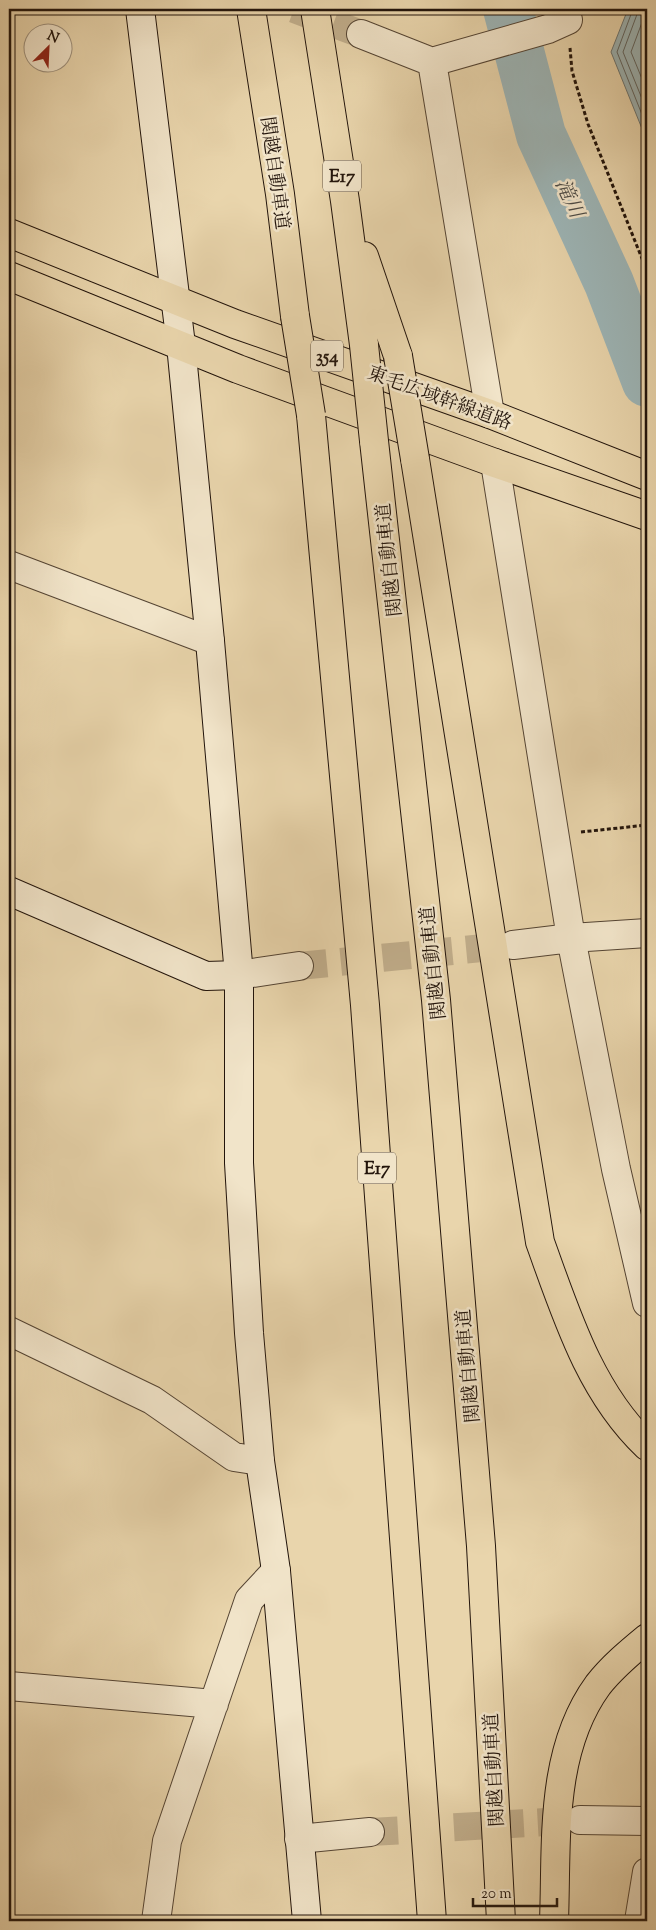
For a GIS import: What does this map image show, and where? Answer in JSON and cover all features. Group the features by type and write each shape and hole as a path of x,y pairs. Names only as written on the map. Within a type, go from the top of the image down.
{"highway":[{"path":"233,9 280,194"},
{"name":"関越自動車道","path":"251,9 280,194 295,316 311,415 365,1005 432,1921"},
{"name":"関越自動車道","path":"315,9 345,200 364,345 438,1020 481,1546 501,1921"},
{"path":"345,200 398,356 540,1242 576,1341 605,1395 647,1446"},
{"name":"東毛広域幹線道路","path":"9,232 235,324 490,414 647,476"},
{"name":"354","path":"9,276 181,344 238,369 495,463 647,516"},
{"path":"554,1921 559,1796 564,1761 578,1720 598,1685 622,1659 647,1638"}],"street":[{"path":"140,9 173,298 181,344 210,640 239,975 240,1163 249,1333 260,1461 276,1572 307,1921"},
{"path":"361,34 432,62 474,52 560,19"},
{"path":"432,62 490,414"},
{"path":"495,463 571,938 616,1169 647,1303"},
{"path":"9,566 210,640"},
{"path":"9,891 206,976 239,975 300,966"},
{"path":"513,945 571,938 647,933"},
{"path":"9,1331 152,1400 234,1457 260,1461"},
{"path":"156,1921 167,1841 249,1600 276,1572"},
{"path":"9,1686 214,1704"},
{"path":"580,1820 647,1821"},
{"path":"299,1839 370,1832"},
{"path":"639,1921 647,1872"}],"path":[{"path":"560,19 572,71 588,124 647,271"},
{"path":"555,835 647,825"}],"water":[{"path":"628,9 647,9 647,141 611,52"}],"waterway":[{"name":"滝川","path":"508,9 541,135 609,283 647,382"}],"tunnel":[{"path":"294,9 361,34"},
{"path":"299,966 513,945"},
{"path":"370,1832 580,1820"}]}
